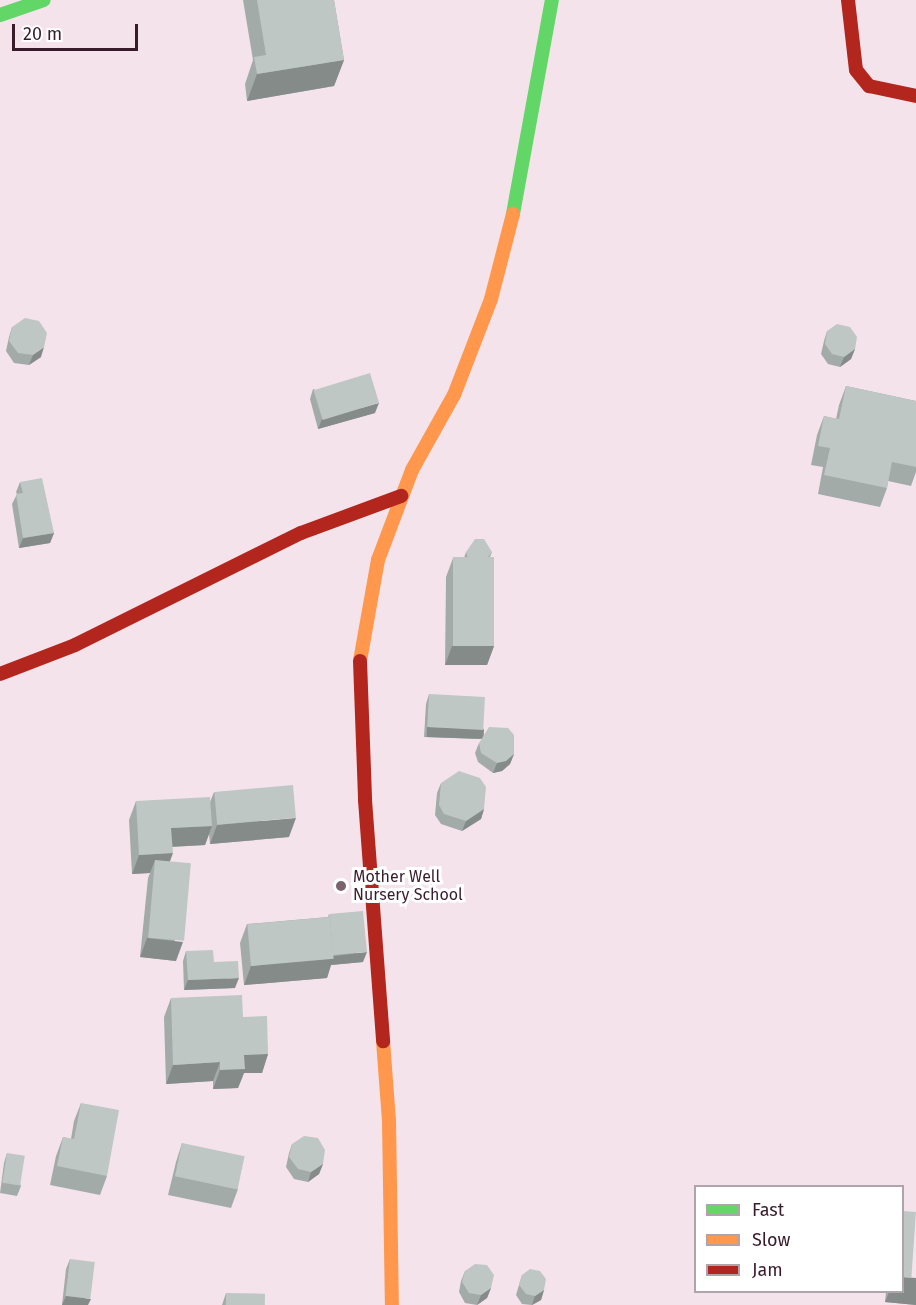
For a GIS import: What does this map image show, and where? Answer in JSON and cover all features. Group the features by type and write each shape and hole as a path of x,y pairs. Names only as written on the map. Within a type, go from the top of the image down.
{"street":[{"path":"0,15 44,0"},
{"path":"392,1305 389,1121 364,800 359,666 378,560 401,496 454,395 491,299 519,193 552,0"},
{"path":"848,0 856,70 869,86 916,96"},
{"path":"0,674 75,645 301,533 401,496"}],"building":[{"path":"257,0 334,0 344,60 257,74 254,57 266,55"},
{"path":"25,318 39,321 47,333 44,347 33,355 18,353 9,341 12,327"},
{"path":"837,324 850,327 857,337 855,349 844,357 832,354 825,344 827,331"},
{"path":"370,373 379,403 323,420 314,390"},
{"path":"846,386 916,401 916,467 892,462 887,488 824,475 830,448 818,446 824,416 839,419"},
{"path":"42,478 54,533 23,538 16,494 23,493 20,482"},
{"path":"475,539 484,539 492,552 488,557 468,558 466,552"},
{"path":"453,557 494,557 494,646 453,646"},
{"path":"429,694 485,697 483,730 427,727"},
{"path":"489,727 508,728 514,735 514,754 506,761 497,763 481,753 479,743"},
{"path":"459,771 480,778 486,787 484,809 466,821 444,814 439,805 441,783"},
{"path":"293,785 296,818 217,825 214,792"},
{"path":"210,797 212,826 171,828 173,853 139,855 136,801"},
{"path":"155,860 191,863 184,941 148,938"},
{"path":"363,911 367,952 333,955 329,914"},
{"path":"330,917 334,959 251,966 247,924"},
{"path":"213,950 214,962 238,961 239,978 188,980 186,951"},
{"path":"242,995 243,1017 267,1016 268,1054 244,1055 245,1069 220,1070 220,1062 173,1065 171,998"},
{"path":"81,1103 119,1110 107,1176 57,1166 63,1137 74,1139"},
{"path":"304,1136 318,1138 325,1150 323,1164 311,1172 298,1169 289,1157 292,1144"},
{"path":"182,1143 245,1156 238,1190 175,1176"},
{"path":"7,1153 25,1156 20,1185 2,1183"},
{"path":"904,1211 916,1212 911,1278 904,1277"},
{"path":"70,1259 95,1262 90,1299 65,1296"},
{"path":"475,1264 487,1265 494,1275 491,1288 481,1295 469,1293 462,1282 465,1271"},
{"path":"530,1269 540,1271 546,1279 544,1290 535,1296 526,1294 519,1285 522,1275"},
{"path":"226,1293 265,1294 265,1305 226,1305"}],"traffic: fast":[{"path":"0,15 44,0"},
{"path":"513,214 552,0"}],"traffic: slow":[{"path":"360,661 378,560 412,470 454,395 491,299 513,214"},
{"path":"383,1041 389,1121 392,1305"}],"traffic: jam":[{"path":"848,0 856,70 869,86 916,96"},
{"path":"0,674 75,645 301,533 401,496"},
{"path":"360,661 365,800 383,1041"}],"place":[{"name":"Mother Well Nursery School","path":"341,886"}]}
